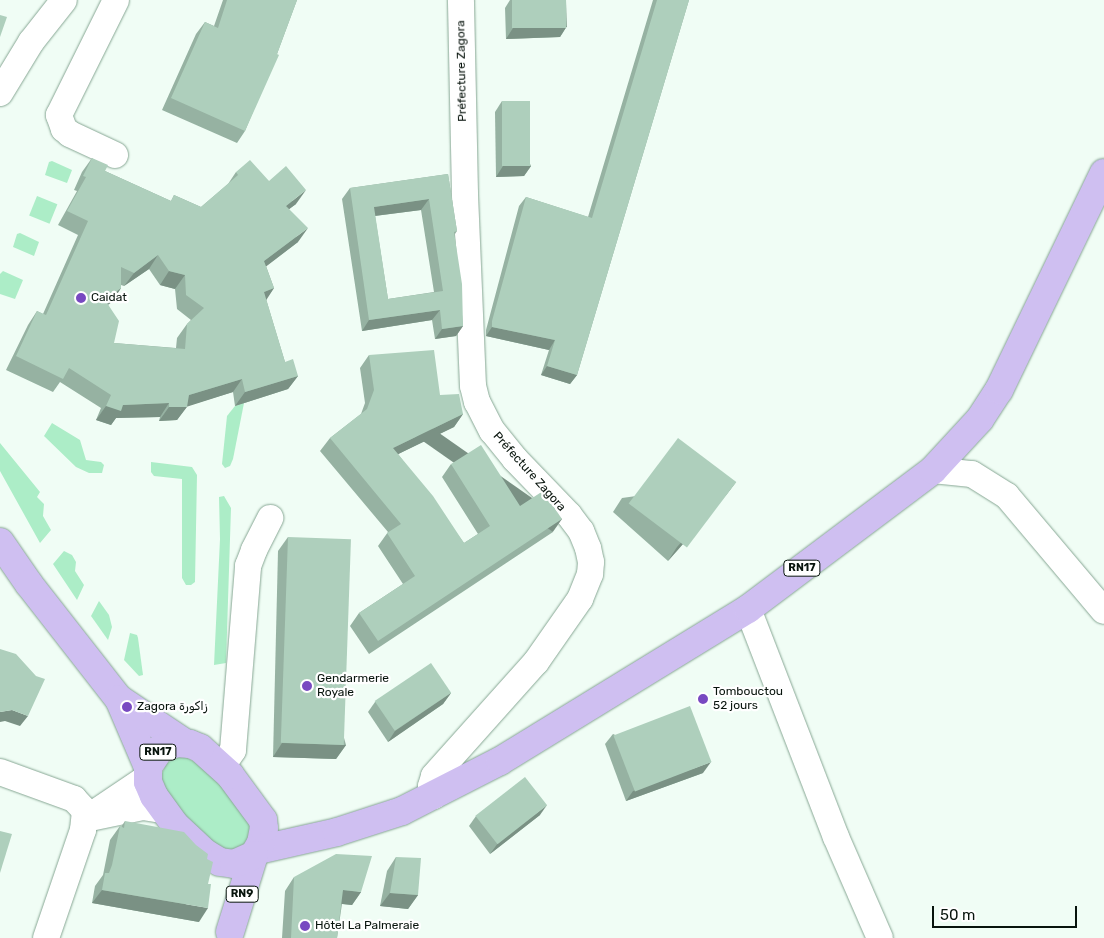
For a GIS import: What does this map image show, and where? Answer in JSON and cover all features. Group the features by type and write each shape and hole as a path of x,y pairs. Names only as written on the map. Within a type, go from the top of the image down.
{"main road":[{"name":"RN17","path":"0,542 35,592 119,699 148,772 154,796 163,810 197,846 220,862 234,864 256,852 364,824 402,812 541,736 748,609 933,470 980,419 999,390 1104,172"},
{"name":"RN17","path":"119,699 185,743 200,748 222,766 246,794 263,820 285,823 364,824"},
{"name":"RN17","path":"148,772 153,757 160,749 169,744 185,743"},
{"path":"256,852 264,834 263,820"},
{"name":"RN9","path":"230,935 256,852"},
{"name":"RN9","path":"220,862 230,935"}],"street":[{"path":"0,94 31,42 64,0"},
{"path":"115,155 70,134 64,129 59,115 116,0"},
{"name":"Préfecture Zagora","path":"434,796 431,786 434,776 536,662 580,598 590,574 591,562 584,539 569,515 515,459 492,431 478,402 473,386 465,194 461,0"},
{"path":"933,470 972,474 1007,496 1104,610"},
{"path":"222,766 233,750 248,566 270,518"},
{"path":"748,609 836,836 880,938"},
{"path":"0,772 74,799 82,805 85,819 46,938"},
{"path":"85,819 148,772"},
{"path":"85,819 143,806 163,810"}],"green space":[{"path":"52,161 72,170 67,183 45,175 49,162"},
{"path":"37,196 57,204 50,224 29,215"},
{"path":"20,233 39,242 34,256 13,247 17,234"},
{"path":"3,271 23,280 15,299 0,294 0,274"},
{"path":"244,403 233,459 230,466 225,468 222,464 227,416 235,406"},
{"path":"52,423 80,440 86,460 101,462 104,465 102,473 89,473 76,467 44,436"},
{"path":"0,443 40,492 37,497 44,504 43,516 51,530 40,543 0,471"},
{"path":"151,462 192,467 197,475 195,582 191,585 186,585 182,578 182,479 154,476 151,472"},
{"path":"224,496 231,508 226,663 214,665 220,539 219,497"},
{"path":"64,551 72,555 76,562 75,571 84,585 77,600 53,564"},
{"path":"99,601 109,615 112,627 108,640 91,616"},
{"path":"130,633 137,635 138,638 143,675 139,676 124,660"},
{"path":"184,756 214,773 253,830 241,851 221,849 179,813 162,783 161,776 166,764 177,757"}],"building":[{"path":"227,0 297,0 277,54 279,55 245,131 171,98 205,22 218,28"},
{"path":"512,0 566,0 566,28 512,28"},
{"path":"657,0 689,0 577,375 547,366 555,340 492,327 492,321 526,197 592,218"},
{"path":"0,15 7,17 0,37"},
{"path":"502,101 530,101 530,166 502,166"},
{"name":"Caidat","path":"92,158 108,165 105,171 171,201 174,195 201,207 238,175 236,172 250,160 269,181 286,166 306,190 286,206 308,228 264,261 274,288 264,292 285,362 293,359 298,376 245,392 242,379 189,395 187,407 169,407 169,403 123,405 121,411 106,406 111,395 69,368 63,379 16,356 37,311 46,315 88,221 67,211 86,177 83,176","holes":["158,255 169,271 185,275 186,295 204,308 187,324 185,349 114,343 119,321 105,300 121,288 121,267 134,273"]},
{"path":"448,174 457,231 454,232 462,284 463,326 442,329 440,310 369,320 350,188","holes":["429,199 443,291 388,299 374,207"]},
{"path":"434,350 440,395 459,394 463,414 393,448 433,496 464,543 490,526 451,464 481,445 520,506 543,491 562,519 378,641 359,613 415,576 387,533 401,524 330,438 367,409 374,390 369,355"},
{"path":"678,438 736,482 687,547 629,503"},
{"path":"288,537 351,539 344,745 281,743"},
{"path":"0,649 16,654 36,676 45,679 28,716 12,710 0,712"},
{"path":"431,663 451,693 395,731 375,701"},
{"path":"690,706 712,762 635,791 613,735"},
{"path":"525,777 547,805 498,844 475,816"},
{"path":"125,821 184,832 208,854 207,859 213,862 208,884 211,884 208,908 102,890 105,873 109,873 112,865 120,826 124,828"},
{"path":"0,831 12,834 0,873"},
{"path":"336,854 372,856 361,892 343,890 337,938 291,938 294,877"},
{"path":"396,857 421,858 418,895 390,893"}],"place":[{"name":"Caidat","path":"81,298"},
{"name":"Gendarmerie Royale","path":"307,686"},
{"name":"Tombouctou 52 jours","path":"703,699"},
{"name":"Zagora زاكورة","path":"127,707"},
{"name":"Hôtel La Palmeraie","path":"305,926"}]}
